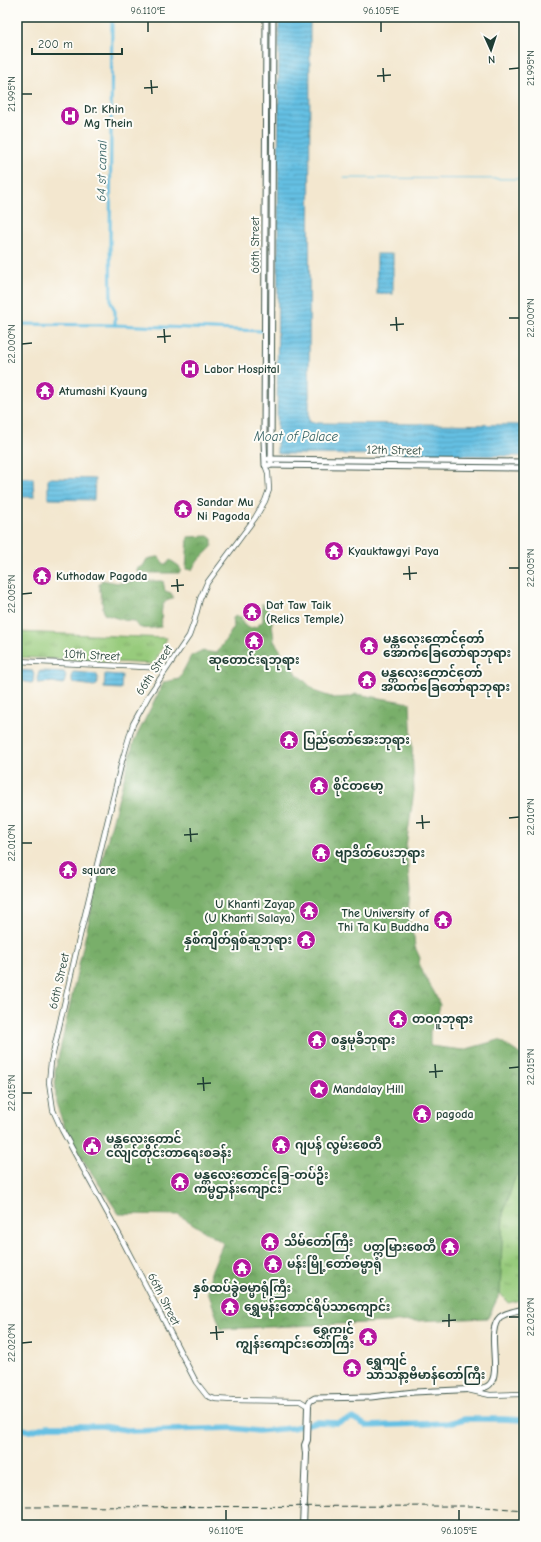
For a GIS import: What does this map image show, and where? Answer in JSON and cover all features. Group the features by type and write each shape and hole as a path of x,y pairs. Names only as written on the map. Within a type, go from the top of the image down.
{"highway":[{"path":"306,1525 308,1406"},
{"path":"303,1525 305,1445 307,1440"}],"main road":[{"name":"66th Street","path":"265,462 266,17"},
{"name":"66th Street","path":"271,465 273,17"},
{"name":"12th Street","path":"265,462 271,459 524,462"},
{"name":"12th Street","path":"265,462 271,465 524,468"},
{"path":"308,1406 310,1401 314,1398 371,1397 414,1392 484,1388 490,1384 495,1373 494,1335 497,1322 506,1313 524,1309"}],"street":[{"name":"66th Street","path":"265,462 268,472 268,490 265,501 241,538 207,583 200,599 190,633 166,668 138,714 126,745 77,948 51,1062 49,1082 50,1097 54,1114 202,1391 211,1398 215,1399 300,1401 314,1398"},
{"name":"66th Street","path":"268,472 271,465"},
{"name":"10th Street","path":"17,661 166,668"},
{"path":"466,1390 490,1395 524,1394"},
{"path":"300,1401 308,1406"}],"green space":[{"path":"208,536 212,539 212,547 198,561 192,570 186,569 188,537"},
{"path":"159,557 164,564 167,564 170,560 179,566 181,571 179,573 138,572 136,569 143,566 147,559"},
{"path":"102,580 118,583 163,581 165,591 171,593 173,598 163,604 161,627 142,628 139,627 134,621 123,620 104,614 99,585"},
{"path":"262,603 271,613 274,641 295,672 316,692 334,698 349,697 356,694 410,703 414,791 406,846 410,891 408,913 415,947 420,958 419,963 440,1005 435,1025 430,1031 430,1046 463,1050 499,1040 524,1057 524,1167 514,1180 503,1214 500,1293 488,1318 221,1329 208,1292 211,1272 223,1243 179,1215 119,1214 79,1154 65,1128 56,1103 55,1072 104,853 134,741 164,682 179,679 191,656 201,651 217,653 234,627 233,618 236,616 241,617 243,624 248,628 256,627 263,621"},
{"path":"17,632 167,638 154,664 17,657"},
{"path":"524,1167 524,1299 508,1303 500,1293 503,1214 514,1180"}],"water":[{"name":"Moat of Palace","path":"279,17 310,17 309,421 314,423 524,425 524,456 277,453"},
{"path":"377,254 393,254 393,294 377,294"},
{"path":"17,478 33,478 34,497 17,497"},
{"path":"48,478 95,479 94,500 48,499"},
{"path":"17,670 33,671 33,682 31,683 17,680"},
{"path":"39,672 64,672 66,676 64,683 38,683 37,679"},
{"path":"72,673 96,674 98,677 97,685 94,686 73,683"},
{"path":"105,674 122,675 121,689 104,688"}],"waterway":[{"name":"64 st canal","path":"112,17 110,244 111,302 115,311 115,325"},
{"path":"344,178 524,179"},
{"path":"17,324 115,325 262,331"},
{"path":"17,1427 30,1431 48,1426 102,1426 133,1431 233,1428 258,1431 292,1428 316,1422 337,1423 353,1418 367,1426 448,1423 465,1419 524,1420"}],"railway":[{"path":"17,1507 472,1506 524,1510"}],"place":[{"name":"Dr. Khin Mg Thein","path":"70,116"},
{"name":"Labor Hospital","path":"190,369"},
{"name":"Atumashi Kyaung","path":"45,391"},
{"name":"Sandar Mu Ni Pagoda","path":"183,509"},
{"name":"Kyauktawgyi Paya","path":"334,551"},
{"name":"Kuthodaw Pagoda","path":"42,576"},
{"name":"Dat Taw Taik (Relics Temple)","path":"252,612"},
{"name":"ဆုတောင်းရဘုရား","path":"254,641"},
{"name":"မန္တ‌လေးတောင်တော် အောက်ခြေတော်ရာဘုရား‌","path":"369,646"},
{"name":"မန္တ‌လေးတောင်တော် အထက်ခြေတော်ရာဘုရား‌","path":"367,680"},
{"name":"ပြည်တော်အေးဘုရား","path":"289,740"},
{"name":"စိုင်တမော့","path":"319,786"},
{"name":"ဗျာဒိတ်ပေးဘုရား","path":"321,853"},
{"name":"square","path":"68,870"},
{"name":"U Khanti Zayap (U Khanti Salaya)","path":"309,911"},
{"name":"The University of Thi Ta Ku Buddha","path":"443,920"},
{"name":"နှစ်ကျိတ်ရှစ်ဆူဘုရား","path":"306,940"},
{"name":"တဝဂူဘုရား","path":"398,1019"},
{"name":"စန္ဒမုခီဘုရား","path":"317,1040"},
{"name":"Mandalay Hill","path":"319,1089"},
{"name":"pagoda","path":"422,1114"},
{"name":"ဂျပန် လွမ်းစေတီ","path":"281,1145"},
{"name":"မန္တလေးတောင် ငလျင်တိုင်းတာရေးစခန်း","path":"92,1146"},
{"name":"မန္တလေးတောင်ခြေ-တပ်ဦး ကမ္မဌာန်းကျောင်း","path":"180,1182"},
{"name":"သိမ်တော်ကြီး","path":"270,1242"},
{"name":"ပတ္တမြားစေတီ","path":"450,1247"},
{"name":"မန်းမြို့တော်ဓမ္မာရုံ","path":"273,1264"},
{"name":"နှစ်ထပ်ခွဲဓမ္မာရုံကြီး","path":"242,1268"},
{"name":"ရွှေမန်းတောင်ရိပ်သာကျောင်း","path":"230,1307"},
{"name":"ရွှေကျင် ကျွန်းကျောင်းတော်ကြီး","path":"368,1337"},
{"name":"ရွှေကျင် သာသနာ့ဗိမာန်တော်ကြီး","path":"352,1368"}]}
